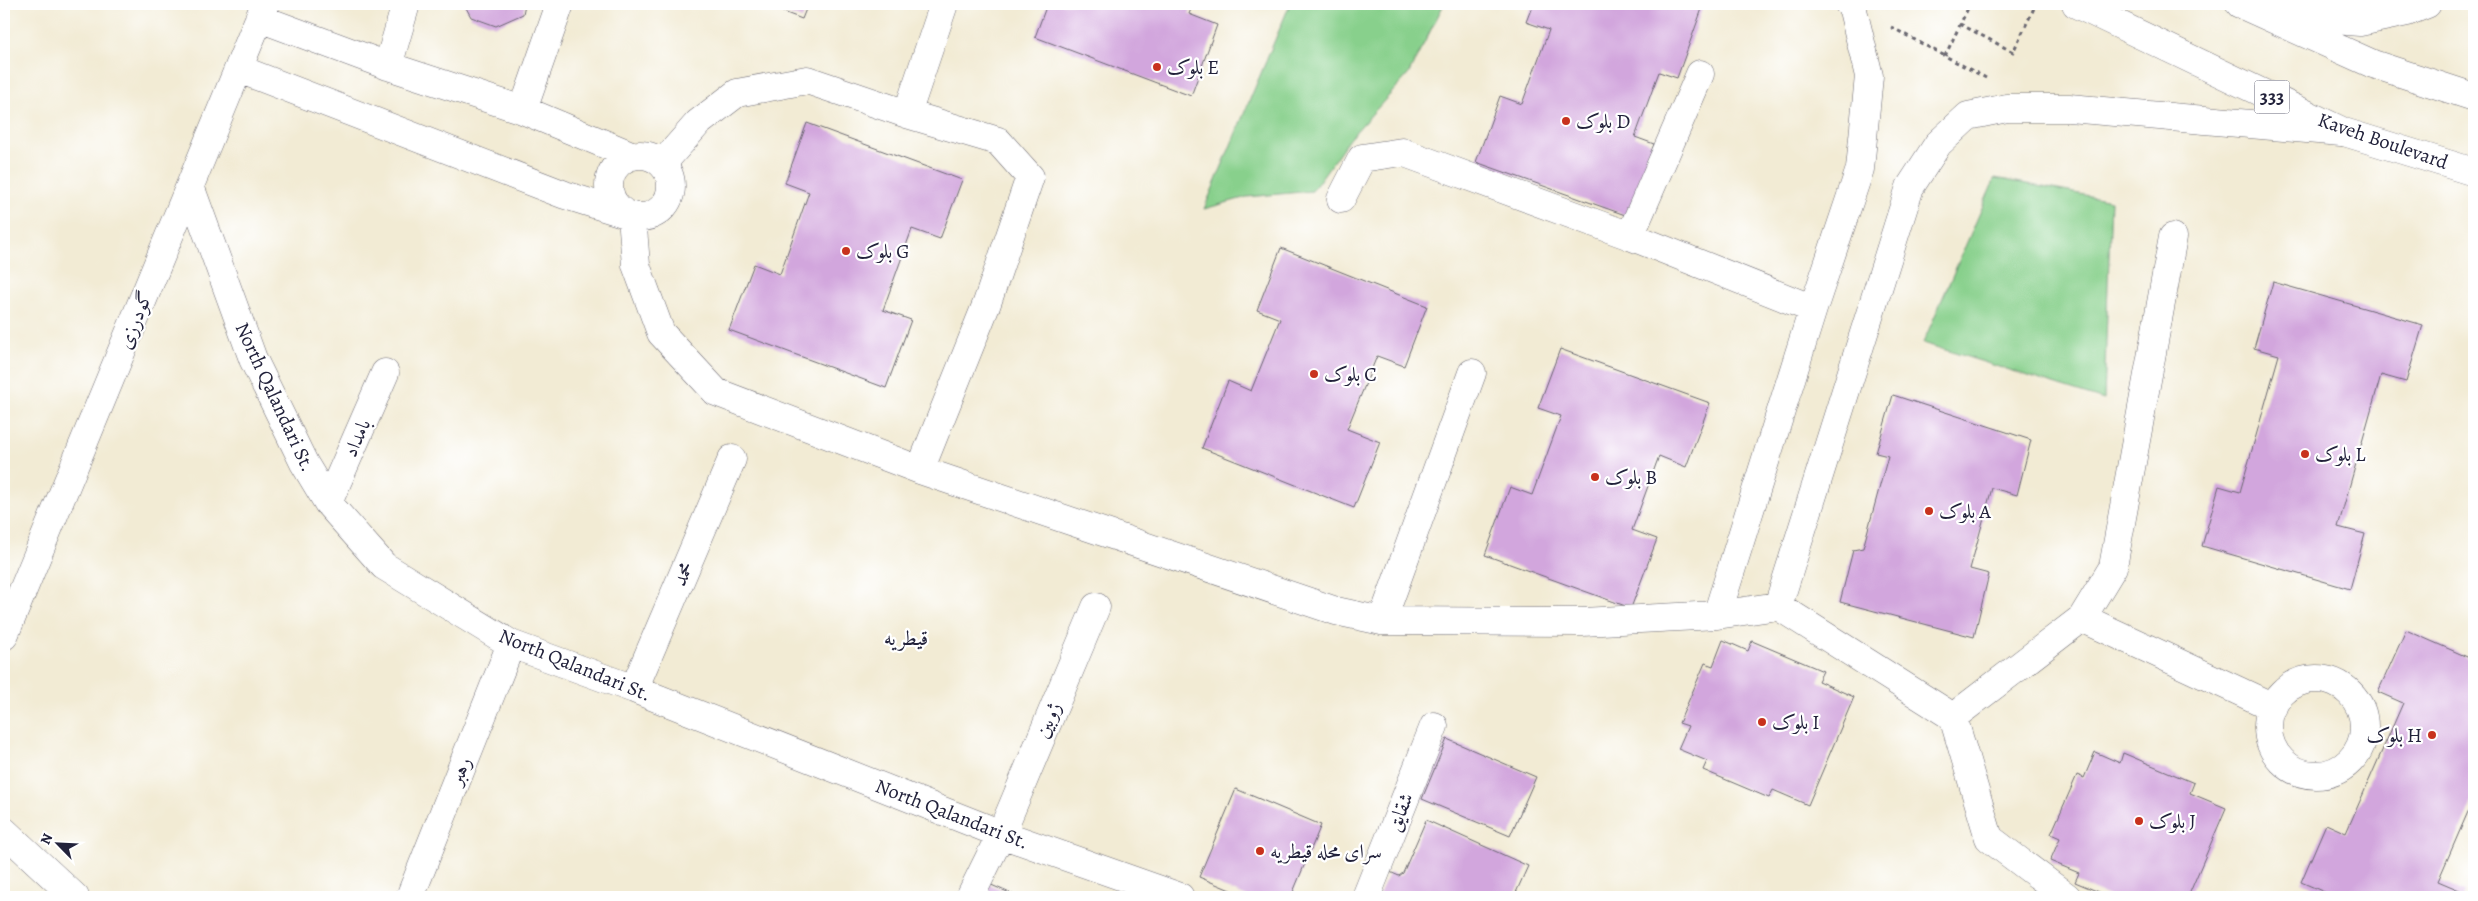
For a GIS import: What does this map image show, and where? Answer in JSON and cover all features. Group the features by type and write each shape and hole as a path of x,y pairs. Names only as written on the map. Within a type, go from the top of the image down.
{"street":[{"path":"388,66 406,4"},
{"path":"524,110 560,4"},
{"path":"907,114 944,4"},
{"name":"Kaveh Boulevard","path":"2076,4 2344,132 2474,172"},
{"path":"2240,4 2372,64 2474,97"},
{"path":"2264,15 2360,22 2407,12 2427,4"},
{"path":"1717,615 1813,309 1860,169 1869,76 1851,5"},
{"path":"262,11 388,66 524,110 633,156"},
{"name":"گودرزی","path":"4,636 262,11"},
{"path":"239,69 565,195 632,216 652,216 667,203 671,182 668,172 662,164 644,155 633,156 624,160 616,167 611,176 609,186 616,205 632,216"},
{"path":"1630,236 1700,74"},
{"path":"662,164 698,123 736,93 807,80 907,114 998,141 1030,178 987,303 920,470"},
{"path":"1778,606 1910,187 1938,144 1968,116 2007,108 2069,108 2344,132"},
{"path":"1341,199 1362,158 1402,152 1630,236 1813,309"},
{"name":"North Qalandari St.","path":"190,186 253,359 304,464 328,503 384,566 511,644 634,689 1001,834 1180,897"},
{"path":"632,216 636,265 661,333 716,392 920,470 1336,611 1382,621 1582,622 1717,615 1778,606 1953,717 1989,838 2067,897"},
{"path":"1953,717 2082,618 2113,567 2173,237"},
{"name":"بامداد","path":"328,503 386,373"},
{"path":"1382,621 1472,373"},
{"name":"محمد","path":"634,689 732,459"},
{"name":"ژوبین","path":"970,897 1001,834 1096,607"},
{"path":"2082,618 2273,707"},
{"name":"رهبر","path":"410,897 511,644"},
{"name":"شقایق","path":"1366,897 1434,726"},
{"path":"4,831 75,897"}],"path":[{"path":"1945,56 1970,4"},
{"path":"1960,24 2013,52 2036,4"},
{"path":"1851,5 1992,81"}],"green space":[{"path":"1290,4 1444,4 1408,75 1349,139 1312,191 1247,197 1204,209"},
{"path":"1995,178 2111,200 2104,400 1923,343"}],"building":[{"path":"464,4 525,4 523,14 496,26 471,17"},
{"path":"762,4 808,4 802,19"},
{"name":"بلوک E","path":"1047,4 1193,4 1189,14 1217,25 1191,96 1035,37"},
{"name":"بلوک D","path":"1533,4 1697,4 1703,6 1677,78 1659,72 1635,137 1654,144 1628,216 1476,162 1500,96 1522,104 1549,30 1526,22"},
{"name":"بلوک G","path":"807,123 962,180 940,239 912,229 883,310 911,320 886,388 729,330 754,264 780,274 809,192 785,183"},
{"name":"بلوک C","path":"1281,248 1427,306 1404,366 1377,356 1347,429 1380,442 1354,508 1202,448 1228,381 1251,391 1280,319 1257,310"},
{"name":"بلوک L","path":"2273,282 2423,325 2406,382 2381,375 2338,527 2365,534 2350,589 2202,546 2219,486 2240,492 2279,355 2254,348"},
{"name":"بلوک B","path":"1560,349 1710,403 1686,467 1659,456 1632,530 1657,539 1631,608 1485,555 1510,487 1532,495 1561,416 1538,408"},
{"name":"بلوک A","path":"1893,395 2031,440 2017,495 1992,488 1970,569 1989,574 1974,637 1840,602 1853,550 1863,548 1888,456 1876,453"},
{"name":"بلوک H","path":"2406,630 2474,660 2474,798 2438,881 2464,892 2462,897 2336,897 2301,882 2326,824 2346,833 2403,703 2378,692"},
{"name":"بلوک I","path":"1723,640 1748,651 1752,641 1823,671 1818,681 1854,697 1808,805 1773,790 1769,798 1703,770 1707,761 1678,749 1688,726 1679,723 1705,663 1713,666"},
{"path":"1447,739 1536,777 1510,836 1422,799"},
{"name":"بلوک J","path":"2095,752 2120,763 2123,753 2194,783 2190,793 2226,808 2188,897 2111,897 2075,882 2079,873 2050,861 2060,838 2051,834 2077,775 2084,778"},
{"name":"سرای محله قیطریه","path":"1236,789 1321,825 1291,897 1247,897 1199,877"},
{"path":"1426,820 1528,866 1514,897 1378,897 1390,872 1399,876 1403,873"},
{"path":"989,884 1019,897 983,897"}],"place":[{"name":"بلوک E","path":"1157,67"},
{"name":"بلوک D","path":"1566,121"},
{"name":"بلوک G","path":"846,251"},
{"name":"بلوک C","path":"1314,374"},
{"name":"بلوک L","path":"2305,454"},
{"name":"بلوک B","path":"1595,477"},
{"name":"بلوک A","path":"1929,511"},
{"name":"بلوک I","path":"1762,722"},
{"name":"بلوک H","path":"2432,735"},
{"name":"بلوک J","path":"2139,821"},
{"name":"سرای محله قیطریه","path":"1260,851"}],"district":[{"name":"قیطریه","path":"906,638"}]}
